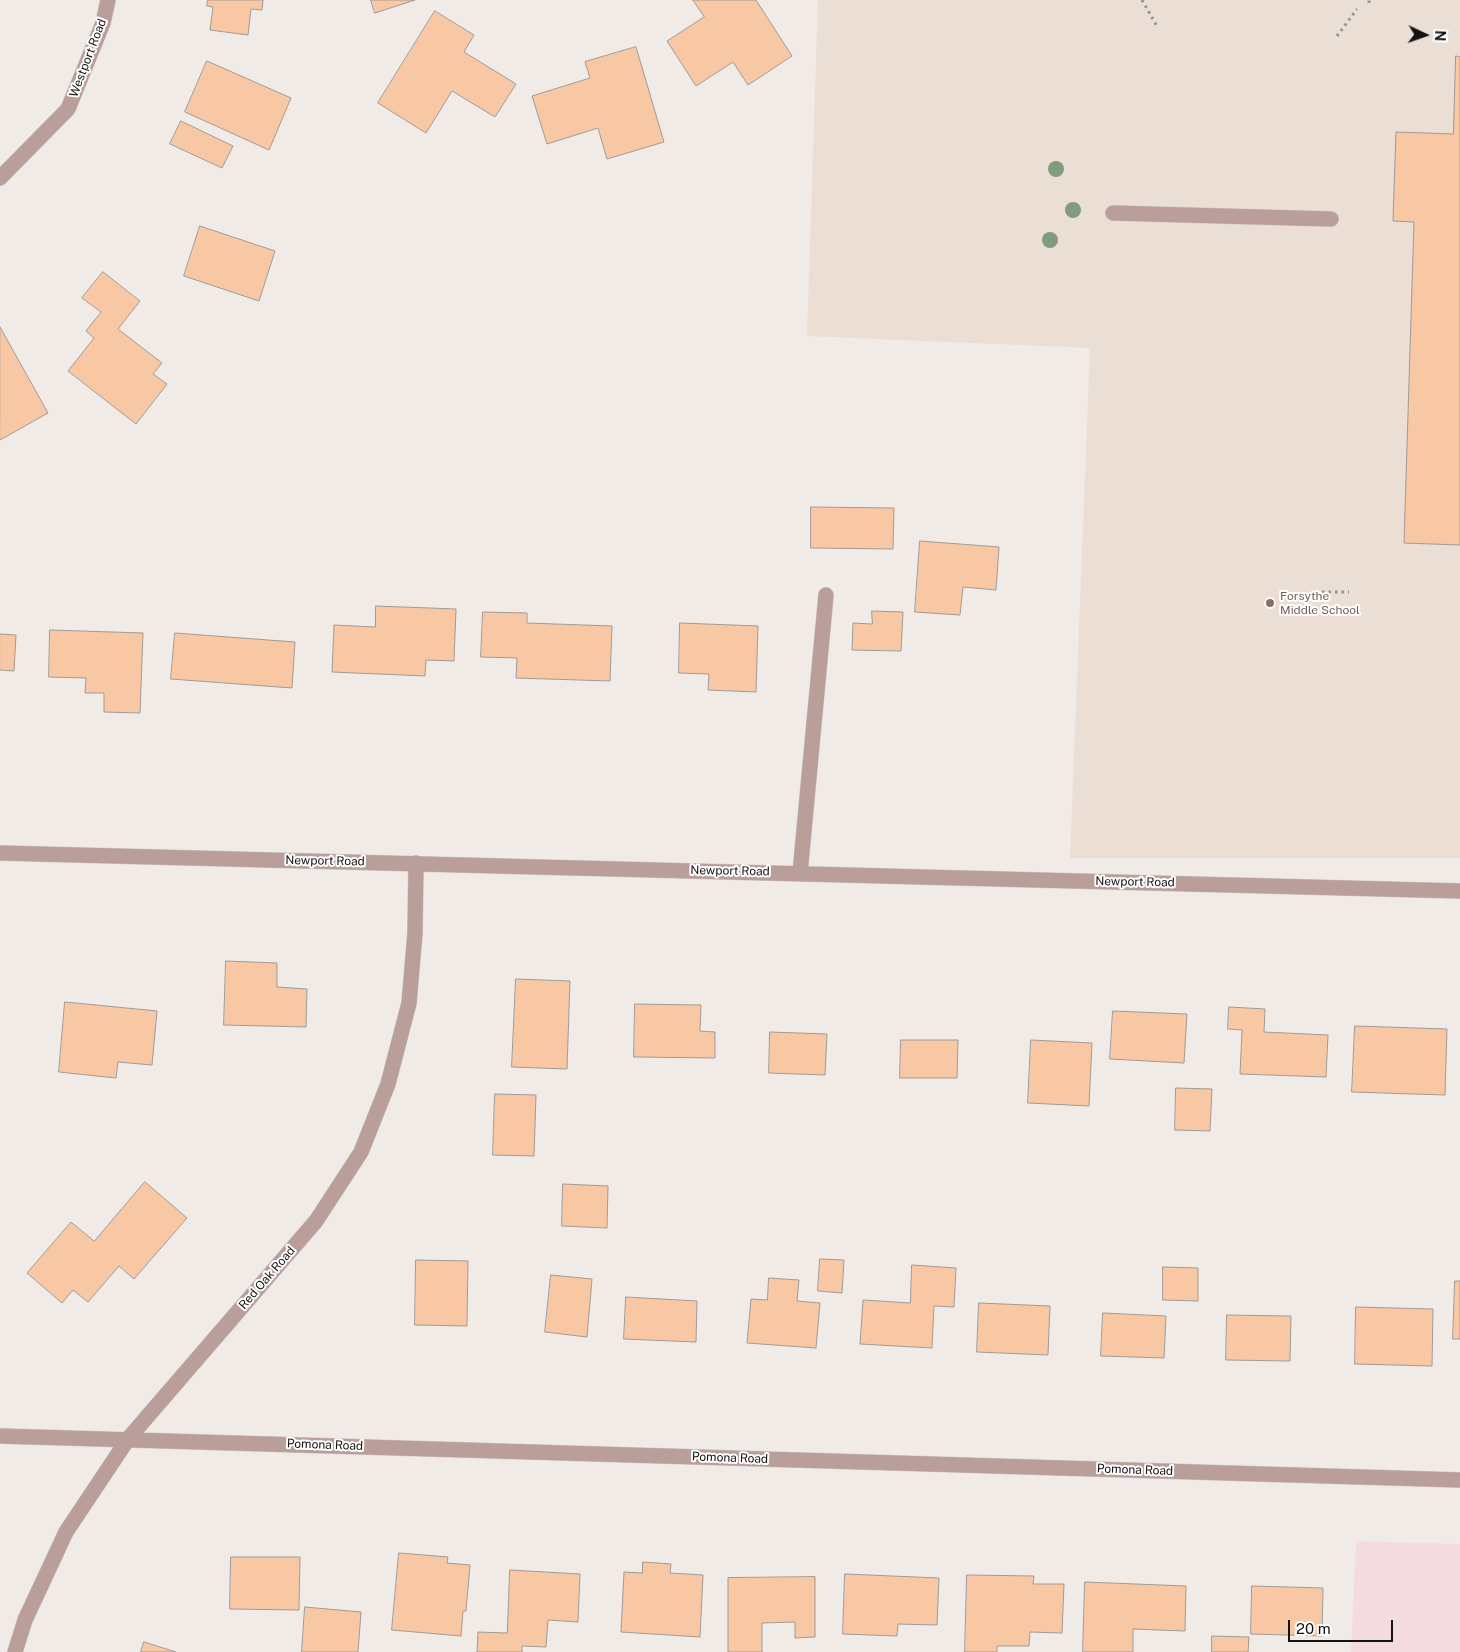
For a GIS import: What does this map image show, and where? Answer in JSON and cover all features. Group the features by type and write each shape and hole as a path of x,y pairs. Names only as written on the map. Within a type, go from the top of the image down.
{"street":[{"name":"Westport Road","path":"0,178 68,108 103,23 108,0"},
{"path":"1113,213 1331,219"},
{"path":"800,873 826,594"},
{"name":"Newport Road","path":"0,853 1460,891"},
{"name":"Red Oak Road","path":"15,1652 25,1620 66,1532 128,1439 316,1221 361,1152 388,1084 409,1003 415,933 416,864"},
{"name":"Pomona Road","path":"0,1436 1460,1480"}],"path":[{"path":"1142,0 1158,28"},
{"path":"1337,36 1357,9"},
{"path":"1322,592 1349,592"}],"shaded area":[{"name":"Forsythe Middle School","path":"818,0 1460,0 1460,858 1070,858 1090,348 807,336"},
{"path":"1356,1541 1460,1544 1460,1652 1351,1652"}],"building":[{"path":"208,0 263,0 262,10 251,9 248,35 210,30 213,7 207,6"},
{"path":"371,0 415,0 375,13"},
{"path":"693,0 756,0 792,56 748,85 733,62 696,86 667,41 704,17"},
{"path":"435,11 474,35 464,52 516,84 495,117 452,91 426,133 378,103"},
{"path":"636,47 664,142 607,159 598,128 547,144 532,96 590,78 585,62"},
{"path":"1456,56 1460,57 1460,545 1404,543 1414,222 1393,221 1396,132 1453,134"},
{"path":"207,61 291,98 269,150 185,112"},
{"path":"181,121 233,146 222,168 170,144"},
{"path":"200,226 275,251 259,301 184,276"},
{"path":"103,272 140,301 118,329 162,363 153,374 167,384 136,424 68,371 94,338 86,331 101,312 82,298"},
{"path":"0,327 48,413 0,440"},
{"path":"811,507 894,508 893,549 811,548"},
{"path":"920,541 999,547 996,590 963,587 960,615 915,612"},
{"path":"376,606 456,609 454,661 426,660 425,676 332,672 334,625 375,627"},
{"path":"872,611 903,612 901,651 852,650 853,623 872,624"},
{"path":"483,612 527,613 527,623 612,626 610,681 516,678 517,658 481,657"},
{"path":"680,623 758,626 756,692 708,690 709,674 679,673"},
{"path":"50,630 143,633 140,713 104,712 104,693 85,693 86,678 49,677"},
{"path":"175,633 295,642 292,688 171,679"},
{"path":"0,634 16,635 14,671 0,670"},
{"path":"226,961 277,963 277,987 307,989 306,1027 224,1025"},
{"path":"516,979 570,981 567,1069 512,1067"},
{"path":"65,1002 157,1011 152,1065 118,1062 116,1078 59,1072"},
{"path":"635,1004 701,1005 700,1031 715,1032 715,1058 634,1057"},
{"path":"1229,1007 1265,1009 1264,1032 1328,1035 1326,1077 1240,1074 1242,1030 1228,1029"},
{"path":"1113,1011 1187,1014 1184,1063 1110,1059"},
{"path":"1355,1026 1447,1029 1445,1095 1352,1092"},
{"path":"770,1032 827,1034 825,1075 769,1073"},
{"path":"901,1040 958,1040 957,1078 900,1078"},
{"path":"1031,1040 1092,1043 1089,1106 1028,1103"},
{"path":"1176,1088 1212,1089 1210,1131 1175,1130"},
{"path":"495,1094 536,1095 534,1156 493,1155"},
{"path":"145,1182 187,1218 134,1279 119,1266 88,1302 73,1290 62,1303 27,1273 71,1222 94,1241"},
{"path":"563,1184 608,1186 607,1228 562,1226"},
{"path":"820,1259 844,1260 842,1293 818,1291"},
{"path":"416,1260 468,1261 467,1326 415,1325"},
{"path":"912,1265 956,1268 954,1307 934,1306 932,1348 860,1344 863,1300 910,1303"},
{"path":"1163,1267 1198,1268 1198,1301 1163,1300"},
{"path":"551,1275 592,1279 587,1337 545,1332"},
{"path":"769,1278 799,1280 797,1301 820,1303 816,1348 747,1343 751,1299 767,1300"},
{"path":"1455,1281 1460,1281 1460,1339 1453,1339"},
{"path":"626,1297 697,1301 696,1342 624,1339"},
{"path":"979,1303 1050,1306 1048,1355 977,1352"},
{"path":"1356,1307 1433,1309 1432,1366 1355,1364"},
{"path":"1103,1313 1166,1316 1164,1358 1101,1356"},
{"path":"1227,1315 1291,1316 1290,1361 1226,1360"},
{"path":"399,1553 448,1557 447,1563 470,1565 466,1611 463,1611 461,1636 392,1630"},
{"path":"231,1557 300,1557 299,1610 230,1609"},
{"path":"643,1562 671,1564 670,1573 703,1575 700,1637 621,1632 624,1572 642,1573"},
{"path":"510,1570 580,1574 578,1622 548,1620 546,1647 522,1646 522,1652 477,1652 478,1632 507,1633"},
{"path":"845,1574 939,1578 937,1625 898,1624 897,1636 843,1634"},
{"path":"967,1575 1034,1576 1033,1584 1064,1584 1062,1633 1030,1632 1029,1646 997,1646 997,1652 965,1652"},
{"path":"815,1577 815,1637 795,1638 795,1622 762,1623 762,1652 728,1652 728,1578"},
{"path":"1085,1582 1186,1586 1185,1631 1133,1629 1133,1652 1083,1652"},
{"path":"1252,1586 1323,1588 1322,1636 1251,1634"},
{"path":"305,1607 361,1612 358,1652 302,1652"},
{"path":"1212,1636 1249,1637 1248,1652 1212,1652"},
{"path":"144,1642 176,1652 141,1652"}],"place":[{"name":"Forsythe Middle School","path":"1270,603"}]}
